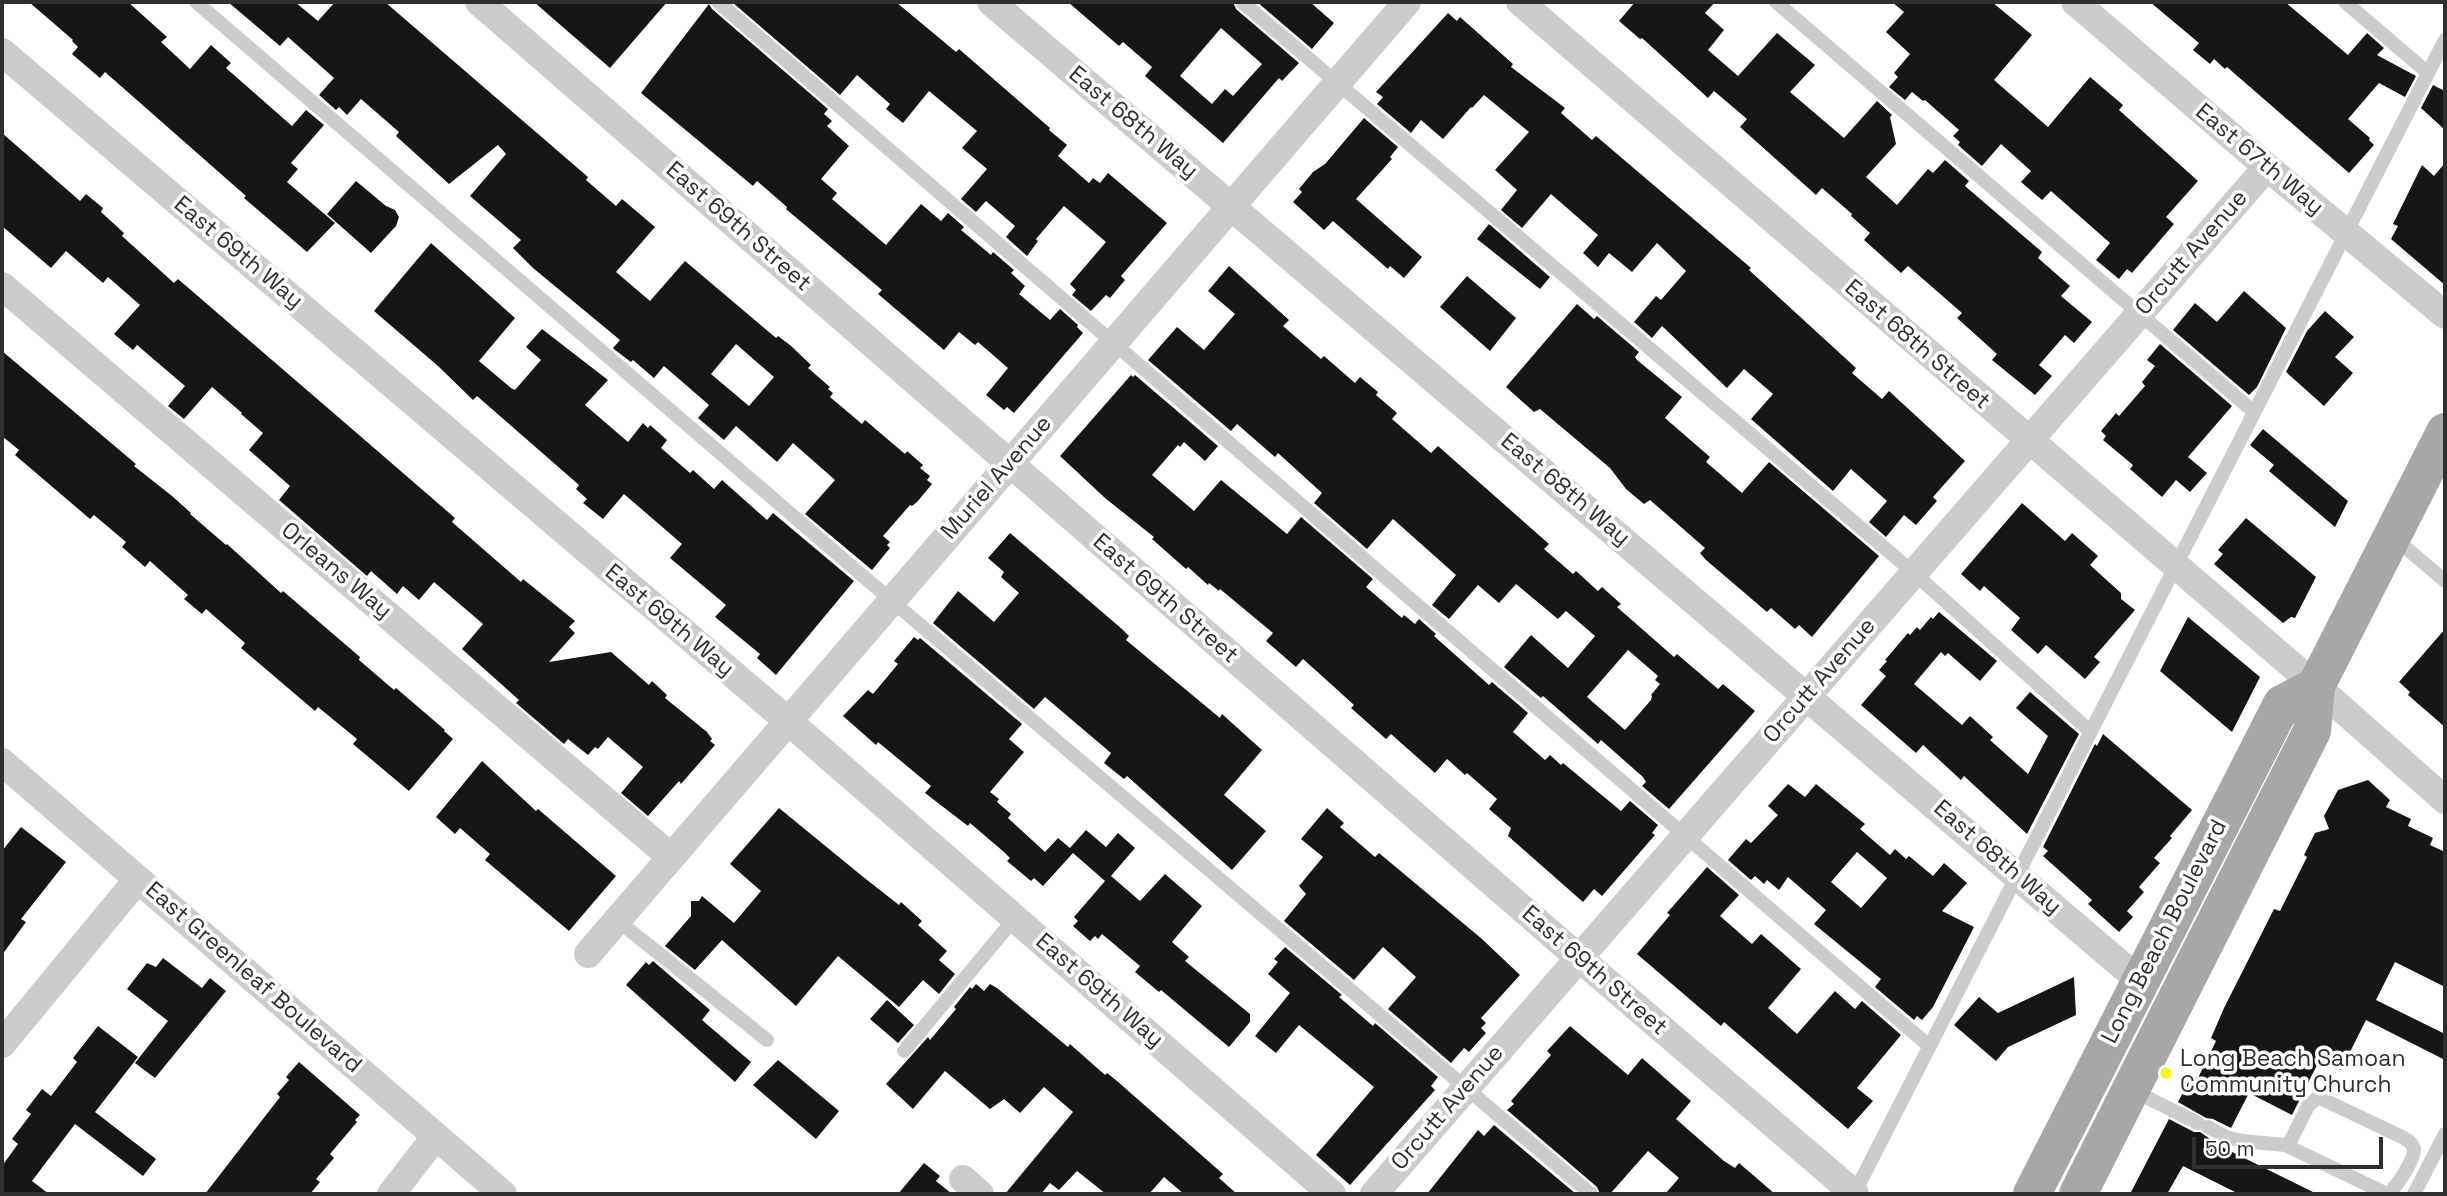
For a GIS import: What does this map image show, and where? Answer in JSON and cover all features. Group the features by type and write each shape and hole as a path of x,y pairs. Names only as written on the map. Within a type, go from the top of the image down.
{"main road":[{"name":"Long Beach Boulevard","path":"2078,1194 2312,731 2316,686 2445,432"},
{"name":"Long Beach Boulevard","path":"2032,1194 2281,704 2316,686"}],"street":[{"name":"East 69th Street","path":"479,2 1854,1194"},
{"name":"East 68th Way","path":"990,2 2139,980"},
{"name":"Muriel Avenue","path":"588,954 1407,2"},
{"name":"East 68th Street","path":"1520,2 2176,565 2445,800"},
{"name":"East 67th Way","path":"2075,2 2445,316"},
{"name":"East 69th Way","path":"2,52 788,721 1332,1194"},
{"name":"Orcutt Avenue","path":"1374,1194 2267,167"},
{"name":"Orleans Way","path":"2,286 671,857"},
{"name":"East Greenleaf Boulevard","path":"2,762 503,1194"},
{"path":"2,1044 138,878"},
{"path":"391,1194 436,1136"}],"lane":[{"path":"196,2 891,601 1591,1194"},
{"path":"718,2 1929,1046"},
{"path":"1242,2 1914,573 2091,732"},
{"path":"1776,2 2254,412"},
{"path":"2345,2 2428,73"},
{"path":"1854,1194 2445,40"},
{"path":"2392,536 2445,580"},
{"path":"904,1051 1015,918"},
{"path":"617,920 767,1040"},
{"path":"2131,1089 2227,1137 2288,1146 2387,1194 2393,1191 2413,1156 2414,1149 2410,1142"},
{"path":"2288,1146 2308,1105 2318,1097 2435,1154"},
{"path":"2414,1194 2445,1134"}],"building":[{"path":"29,2 128,2 167,37 161,42 190,69 211,45 231,63 226,68 292,126 306,110 324,125 291,163 298,169 287,182 335,223 307,252 105,72 100,78 72,54 78,47 73,40"},
{"path":"228,2 295,2 318,21 335,2 385,2 588,177 586,180 616,206 622,199 655,227 616,272 650,301 685,261 776,338 778,336 790,345 811,365 808,368 830,387 828,389 833,393 830,397 862,424 865,420 905,454 907,451 923,465 920,468 930,476 927,480 932,484 883,536 890,542 887,545 890,548 872,570 805,514 835,480 793,443 777,462 736,426 724,440 698,418 709,405 664,366 654,378 633,360 631,362 615,350 613,348 620,340 533,268 513,248 521,240 470,196 506,154 498,145 449,184 396,136 399,132 361,99 347,115 339,107 336,110 319,95 334,78 288,37 280,46","holes":["736,344 774,377 749,406 711,374"]},
{"path":"534,2 667,2 610,68"},
{"path":"732,2 896,2 956,52 959,49 1050,128 1049,130 1067,145 1058,156 1089,183 1093,178 1100,183 1108,173 1167,223 1121,276 1125,280 1110,298 1106,295 1091,311 1072,295 1076,290 1070,284 1106,242 1064,206 1036,239 1038,241 1027,256 1006,237 1015,226 986,201 976,212 961,199 987,169 962,148 977,131 929,91 903,123 886,109 890,104 857,75 840,95"},
{"path":"1068,2 1233,2 1236,9 1299,63 1282,81 1279,78 1223,143 1145,76 1152,67 1123,42 1119,46","holes":["1221,28 1262,64 1233,96 1225,89 1212,104 1180,76"]},
{"path":"1257,2 1310,2 1334,23 1312,49"},
{"path":"1635,2 1715,2 1705,13 1724,30 1708,50 1738,76 1777,33 1815,65 1790,92 1844,138 1877,101 1892,115 1890,117 1896,144 1866,177 1897,205 1928,169 1933,173 1945,160 1969,181 1965,186 2042,252 2038,258 2070,286 2061,296 2092,322 2074,343 2065,335 2039,365 2052,376 2035,395 1992,360 1997,354 1957,318 1962,313 1908,266 1901,273 1864,240 1870,233 1851,216 1852,214 1822,188 1816,195 1740,127 1747,119 1714,91 1708,98 1642,38 1619,21"},
{"path":"1892,2 1992,2 2032,35 1994,80 2048,127 2090,77 2123,105 2119,110 2198,181 2166,217 2174,224 2132,273 2127,269 2119,279 2096,260 2110,243 2051,191 2042,200 2021,182 2031,171 2001,144 1982,166 1958,145 1960,142 1953,136 1959,130 1925,100 1912,92 1905,100 1889,87 1898,77 1894,73 1910,54 1886,32 1904,12"},
{"path":"2150,2 2285,2 2348,55 2367,33 2384,48 2377,55 2416,76 2405,97 2379,83 2348,119 2370,138 2374,145 2349,173 2227,67 2225,69 2214,59 2210,64 2193,50 2199,43"},
{"path":"709,4 828,109 824,114 832,121 827,126 849,146 821,179 837,193 832,199 886,245 921,204 941,221 948,213 964,227 961,230 1014,270 1011,273 1025,286 1019,294 1050,320 1060,309 1078,325 1083,333 1014,413 1007,407 1004,410 986,395 1008,368 978,342 975,345 959,332 944,350 878,294 882,290 757,181 753,186 641,93"},
{"path":"1448,13 1457,21 1460,17 1513,64 1511,67 1565,108 1561,113 1592,140 1596,136 1751,268 1749,270 1856,368 1852,373 1882,399 1889,391 1965,461 1933,497 1937,501 1916,525 1904,515 1886,537 1869,522 1887,501 1851,469 1833,491 1751,419 1773,394 1744,369 1727,388 1662,326 1652,338 1634,322 1656,296 1661,300 1686,271 1657,243 1632,272 1609,253 1598,267 1583,253 1598,235 1551,194 1522,228 1501,210 1517,190 1495,170 1529,132 1484,95 1443,139 1421,120 1411,133 1377,104 1383,97 1376,92"},
{"path":"2433,85 2445,91 2445,130 2421,108"},
{"path":"1364,118 1398,147 1390,157 1392,159 1356,199 1422,257 1404,278 1390,266 1388,269 1333,221 1324,230 1293,202 1302,192 1299,189 1313,172 1325,164"},
{"path":"2,133 80,201 86,194 103,208 101,212 124,233 122,236 174,283 178,279 455,518 452,522 521,582 523,579 575,621 569,627 575,633 549,662 611,652 649,685 652,681 667,695 665,698 707,732 712,739 710,741 715,745 681,784 679,781 648,816 621,793 643,767 608,737 598,749 595,747 588,755 568,739 564,744 516,703 519,700 462,649 483,624 434,582 419,600 403,586 397,594 371,571 367,576 279,500 290,486 249,450 263,433 212,387 184,419 168,406 185,386 137,345 133,350 114,334 140,305 108,277 103,283 66,251 51,268 2,226"},
{"path":"2445,163 2445,285 2391,239 2398,226 2393,224 2422,165 2434,176"},
{"path":"356,181 386,206 395,210 399,217 396,226 371,253 327,214"},
{"path":"1489,224 1550,277 1540,289 1477,239"},
{"path":"431,243 515,318 479,361 511,388 515,390 541,360 526,347 542,329 608,380 585,405 628,442 643,423 648,428 650,425 667,440 661,448 690,473 693,470 714,489 722,480 767,520 773,513 854,581 776,675 757,658 760,654 715,617 726,605 670,558 682,544 624,494 603,519 583,503 587,499 576,489 579,485 477,396 473,400 374,311"},
{"path":"1229,266 1289,320 1283,326 1321,359 1324,356 1355,383 1360,377 1378,392 1376,395 1397,413 1392,419 1431,453 1438,446 1549,544 1544,549 1573,574 1576,571 1598,591 1602,587 1621,604 1617,607 1674,657 1677,654 1718,689 1723,684 1755,711 1669,809 1642,786 1646,782 1643,777 1601,740 1598,744 1543,696 1541,698 1504,667 1531,635 1568,668 1595,636 1566,611 1558,619 1516,584 1499,603 1478,585 1449,619 1432,605 1456,575 1393,519 1367,549 1314,503 1322,493 1278,453 1275,457 1237,424 1231,431 1148,360 1177,327 1204,350 1235,314 1208,291","holes":["1628,650 1658,676 1655,680 1660,684 1651,695 1651,700 1625,730 1587,697"]},
{"path":"1467,276 1516,318 1490,351 1440,307"},
{"path":"2244,291 2286,328 2257,387 2249,395 2173,330 2195,303 2217,322"},
{"path":"1577,304 1594,319 1597,316 1639,352 1635,357 1637,360 1682,397 1665,418 1710,457 1706,462 1742,493 1769,462 1879,556 1812,637 1799,625 1795,629 1771,608 1767,612 1706,560 1700,553 1705,548 1650,500 1644,504 1626,489 1610,468 1540,409 1534,412 1506,387"},
{"path":"2325,311 2354,337 2335,357 2353,373 2324,406 2286,372 2307,331"},
{"path":"2160,344 2232,406 2188,457 2207,473 2190,492 2176,480 2162,497 2130,469 2133,465 2103,440 2106,436 2101,431 2116,413 2119,416 2145,386 2142,382 2155,366 2147,360"},
{"path":"2,351 136,464 134,466 172,496 281,593 283,591 360,657 359,660 394,690 396,688 445,730 453,739 409,791 353,744 357,739 318,707 315,711 241,648 245,643 206,609 202,614 184,599 188,595 150,561 145,567 122,547 126,542 94,515 90,519 15,455 19,450 2,436"},
{"path":"1131,375 1135,375 1218,446 1205,461 1184,442 1180,447 1178,445 1152,475 1194,511 1221,480 1287,534 1301,517 1373,579 1366,587 1402,618 1404,615 1415,624 1419,619 1489,685 1492,682 1528,713 1513,732 1545,760 1550,755 1561,765 1563,763 1621,811 1630,801 1658,825 1652,833 1655,835 1602,896 1594,889 1583,902 1508,836 1511,828 1489,809 1497,799 1467,773 1465,775 1447,759 1435,773 1391,734 1386,739 1351,708 1354,705 1303,659 1296,667 1266,641 1273,633 1220,589 1219,591 1209,583 1208,585 1188,567 1186,569 1152,539 1154,537 1105,498 1060,456"},
{"path":"2263,429 2348,501 2335,527 2269,471 2274,465 2250,445"},
{"path":"2022,503 2065,541 2072,533 2098,556 2090,565 2121,593 2121,599 2135,610 2094,657 2100,662 2085,679 2046,645 2038,654 2011,630 2020,618 1984,586 1980,591 1961,574"},
{"path":"2246,518 2316,577 2295,618 2291,617 2283,623 2214,564 2223,554 2218,550"},
{"path":"1010,533 1122,629 1129,636 1126,640 1220,718 1222,714 1262,750 1224,795 1266,831 1232,870 1127,776 1124,779 1104,763 1111,753 1045,697 1034,709 933,623 958,591 994,622 1019,593 1001,577 1004,572 988,558"},
{"path":"1939,612 1997,661 1980,681 1948,653 1945,656 1941,652 1914,684 1962,725 1970,716 1993,737 1990,740 2028,774 2048,736 2016,708 2030,692 2079,734 2027,834 1964,776 1961,780 1923,745 1916,753 1861,705 1886,676 1879,670 1887,661 1885,660 1908,633 1910,635 1917,627 1920,630"},
{"path":"2188,617 2260,677 2232,732 2160,671"},
{"path":"2445,629 2445,727 2408,695 2410,692 2399,682"},
{"path":"914,637 918,640 920,638 1022,724 1009,739 1024,752 990,792 1011,814 1008,818 1045,852 1058,838 1070,848 1086,830 1106,847 1118,833 1135,848 1111,876 1140,901 1165,874 1202,906 1172,942 1189,957 1185,961 1250,1014 1250,1022 1229,1047 1161,990 1159,992 1135,972 1140,966 1102,934 1098,939 1095,936 1090,941 1073,926 1078,921 1074,917 1105,881 1073,853 1043,886 1034,878 1031,881 1007,861 1010,858 1004,852 970,823 968,826 925,793 931,786 878,742 876,745 843,716 868,690 873,694 898,664 894,661"},
{"path":"2103,734 2192,810 2154,858 2160,863 2139,887 2144,892 2127,911 2133,917 2119,932 2088,904 2092,900 2043,856 2048,851 2043,847 2095,744 2097,746"},
{"path":"482,761 536,811 538,809 616,876 569,931 485,860 490,854 460,828 455,834 436,817"},
{"path":"2368,780 2390,800 2386,807 2411,819 2408,826 2433,838 2430,845 2445,852 2445,987 2395,962 2376,1000 2445,1034 2445,1060 2366,1020 2341,1070 2320,1059 2292,1115 2249,1093 2231,1128 2206,1118 2178,1102 2192,1075 2198,1078 2216,1041 2211,1038 2224,1008 2274,909 2280,911 2307,857 2304,855 2315,833 2329,829 2324,816 2338,790"},
{"path":"1788,784 1805,797 1816,784 1865,824 1860,829 1890,855 1895,849 1906,859 1909,856 1933,876 1944,863 1967,883 1942,911 1974,927 1933,1007 1922,1020 1917,1016 1914,1020 1875,987 1881,979 1814,924 1826,910 1788,877 1779,890 1767,880 1764,884 1755,876 1751,880 1728,860 1746,839 1751,843 1778,815 1768,806","holes":["1857,852 1887,878 1861,908 1831,882"]},
{"path":"779,808 922,921 918,925 947,951 939,960 955,974 939,994 923,980 899,1007 838,956 796,1006 722,940 695,970 665,946 691,916 691,901 699,901 702,896 734,923 761,891 730,864"},
{"path":"1327,808 1344,823 1340,827 1375,857 1379,853 1482,939 1520,975 1481,1018 1486,1023 1481,1028 1486,1033 1469,1052 1464,1048 1451,1063 1388,1009 1416,977 1383,947 1354,980 1284,921 1306,894 1299,886 1323,857 1301,839"},
{"path":"21,827 66,862 21,919 26,922 2,955 2,851"},
{"path":"1707,867 1739,895 1720,916 1752,944 1761,934 1801,969 1768,1008 1797,1034 1835,991 1855,1009 1862,1001 1901,1035 1857,1088 1873,1101 1848,1129 1724,1022 1721,1026 1637,954 1670,915 1667,913"},
{"path":"1285,947 1342,995 1339,997 1373,1026 1375,1023 1438,1077 1431,1086 1435,1090 1350,1185 1316,1155 1374,1087 1299,1025 1276,1053 1255,1036 1290,993 1268,974 1278,962 1274,959"},
{"path":"163,958 202,988 210,978 226,991 155,1078 135,1063 168,1021 127,989 147,963 156,967"},
{"path":"653,961 710,1010 702,1020 751,1062 735,1082 626,985 646,962 649,965"},
{"path":"2074,977 2076,1015 2008,1047 1996,1061 1954,1025 1979,997 1998,1013"},
{"path":"976,984 984,991 990,984 997,988 1068,1047 1070,1044 1105,1075 1107,1073 1117,1081 1223,1174 1219,1178 1237,1194 1184,1194 1164,1177 1149,1194 1106,1194 1077,1171 1059,1190 1050,1183 1041,1194 1005,1194 1073,1112 1044,1087 1020,1113 1004,1099 990,1109 945,1071 913,1109 886,1084 928,1037 930,1040 970,987 972,989"},
{"path":"887,1000 914,1025 898,1043 870,1019"},
{"path":"98,1026 138,1057 95,1112 156,1159 143,1176 75,1124 32,1181 49,1194 2,1194 2,1166 18,1144 12,1139 31,1114 26,1110 42,1089 51,1096 77,1062 73,1058"},
{"path":"1570,1026 1628,1075 1642,1058 1691,1101 1676,1119 1724,1161 1735,1168 1739,1163 1775,1194 1665,1194 1679,1178 1648,1151 1610,1194 1600,1194 1597,1187 1507,1110 1514,1104 1511,1101 1551,1055 1547,1051"},
{"path":"778,1060 839,1111 816,1139 753,1085"},
{"path":"299,1062 360,1115 330,1154 334,1158 316,1179 320,1182 310,1194 205,1194 280,1097 277,1094 289,1080 286,1077"},
{"path":"2169,1119 2194,1132 2200,1132 2222,1147 2317,1194 2239,1194 2183,1166 2167,1194 2130,1194"},
{"path":"1494,1125 1576,1194 1427,1194 1478,1130 1484,1136"},
{"path":"924,1163 940,1176 936,1181 952,1194 898,1194"}],"place":[{"name":"Long Beach Samoan Community Church","path":"2166,1073"}]}
